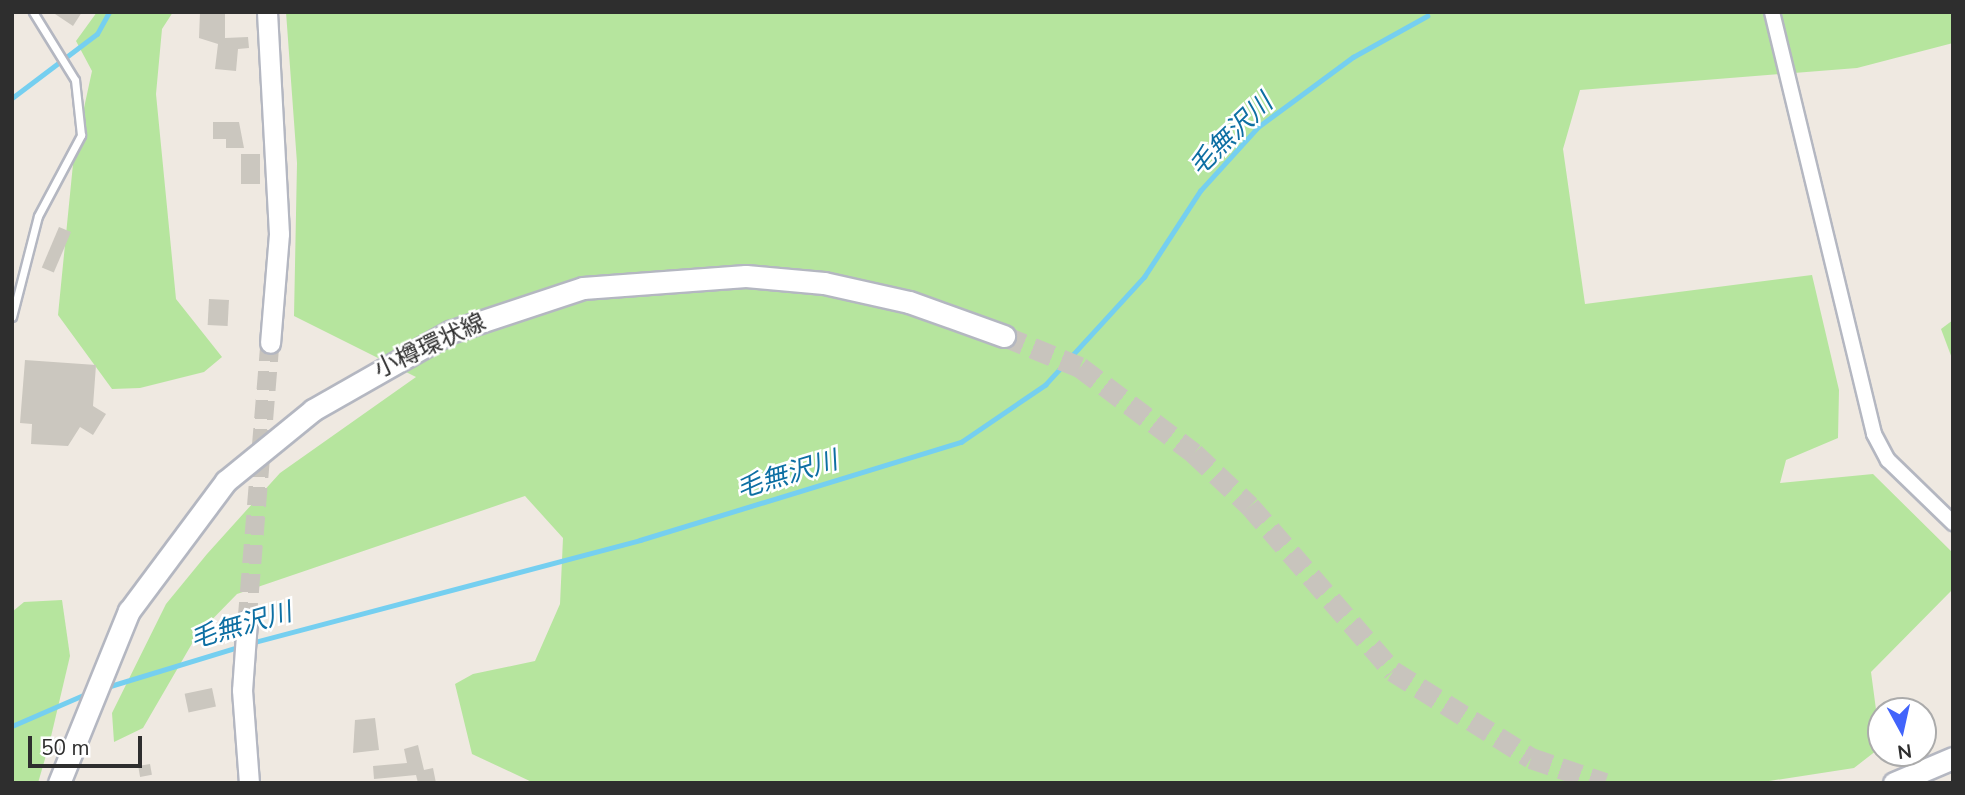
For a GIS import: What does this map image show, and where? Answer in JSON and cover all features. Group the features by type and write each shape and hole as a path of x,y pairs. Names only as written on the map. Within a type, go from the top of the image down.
{"main road":[{"name":"小樽環状線","path":"60,783 129,611 226,481 313,410 450,332 583,288 746,276 824,283 909,302 1004,336"},
{"path":"1894,783 1953,758"}],"street":[{"path":"267,12 279,234 270,343"},
{"path":"1772,12 1874,434 1888,460 1953,523"},
{"path":"247,621 242,690 249,783"}],"lane":[{"path":"12,317 38,216 81,135 83,104 75,80 33,12"}],"green space":[{"path":"97,12 173,12 162,29 156,94 176,299 222,357 204,372 140,388 112,389 58,315 74,154 92,71 76,41"},
{"path":"286,12 1953,12 1953,43 1857,68 1580,90 1563,149 1585,304 1812,275 1839,390 1838,438 1786,460 1780,483 1873,474 1953,553 1953,589 1871,672 1874,697 1867,697 1867,758 1854,768 1756,783 534,783 472,754 455,684 473,674 535,661 560,604 563,538 525,496 237,594 197,635 143,728 114,742 112,713 166,604 207,554 280,473 416,377 294,316 297,163"},
{"path":"1953,320 1953,361 1941,329"},
{"path":"62,600 70,656 49,745 38,783 12,783 12,612 24,602"}],"building":[{"path":"52,12 82,12 73,26"},
{"path":"200,12 225,12 225,38 248,37 249,48 238,49 236,71 215,69 218,44 199,38"},
{"path":"213,122 239,122 244,148 226,148 226,139 213,139"},
{"path":"241,154 260,154 260,184 241,184"},
{"path":"59,227 71,232 54,273 42,268"},
{"path":"209,299 229,300 228,326 208,325"},
{"path":"25,360 96,365 93,406 106,414 93,435 80,427 68,446 31,444 32,424 20,423"},
{"path":"212,688 216,707 189,712 185,694"},
{"path":"375,718 379,750 353,753 355,720"},
{"path":"418,745 424,770 433,768 436,783 418,783 416,775 374,779 373,766 407,763 404,749"},
{"path":"150,764 152,775 140,777 138,766"}],"waterway":[{"path":"12,98 97,34 109,12"},
{"name":"毛無沢川","path":"251,643 640,540 961,442 1045,385 1144,277 1200,191 1258,127 1353,57 1427,16"},
{"name":"毛無沢川","path":"107,687 239,647"},
{"name":"毛無沢川","path":"12,726 88,693"}],"tunnel":[{"path":"1004,336 1080,367 1194,453 1250,506 1393,671 1531,758 1605,783"},
{"path":"247,621 270,343"}]}
